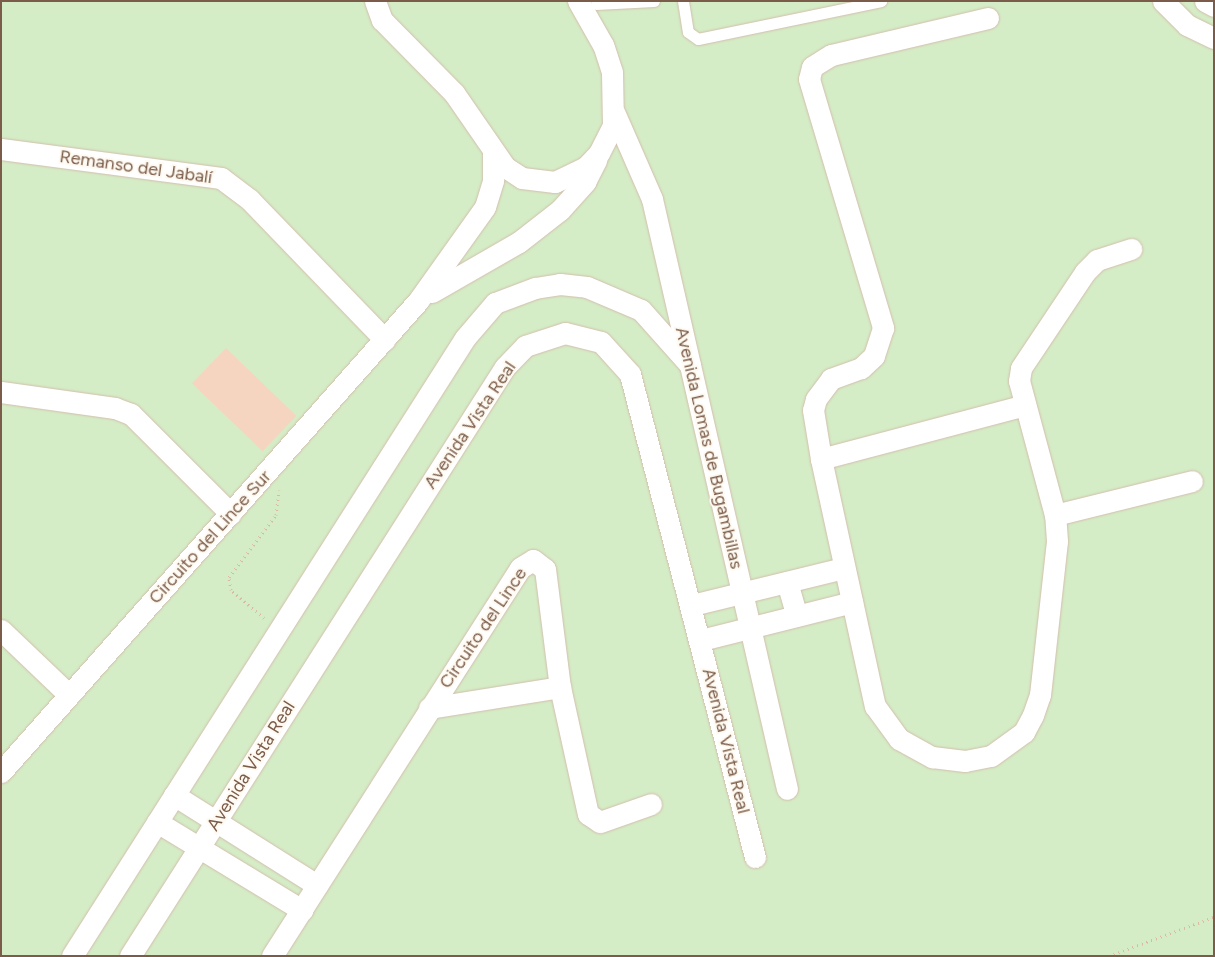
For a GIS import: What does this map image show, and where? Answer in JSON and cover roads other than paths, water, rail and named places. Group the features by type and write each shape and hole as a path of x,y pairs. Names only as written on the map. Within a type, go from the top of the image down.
{"street":[{"path":"364,1 379,11 454,93 493,152 522,178 555,182 586,166 611,138 614,112 612,72 590,2"},
{"path":"1163,1 1187,25 1214,38"},
{"path":"1205,1 1214,6"},
{"path":"988,18 831,55 812,67 811,90 883,328 874,356 861,368 831,379 816,399 813,410 821,459 874,706 888,729 932,757 965,761 991,756 1024,732 1040,695 1057,541 1055,515 1019,381 1032,347 1097,260 1131,249"},
{"name":"Avenida Lomas de Bugambillas","path":"614,112 652,199 787,789"},
{"name":"Remanso del Jabalí","path":"1,149 221,178 250,200 385,340"},
{"name":"Circuito del Lince Sur","path":"1,772 418,301 485,207 493,180 493,152"},
{"name":"Circuito del Lince Sur","path":"418,301 519,242 560,210 585,182 599,153"},
{"path":"72,956 465,338 494,303 535,288 560,284 587,286 642,310 690,365"},
{"name":"Avenida Vista Real","path":"130,956 505,367 526,346 544,336 582,334 601,342 630,374 692,605 756,857"},
{"path":"1,392 115,408 131,414 230,514"},
{"path":"821,459 1025,405"},
{"path":"1055,515 1192,481"},
{"name":"Circuito del Lince","path":"272,956 520,568 532,560 545,569 560,687 590,817 600,822 651,804"},
{"path":"692,605 844,568"},
{"path":"788,582 797,616"},
{"path":"701,640 852,602"},
{"path":"1,630 69,696"},
{"path":"429,708 560,687"},
{"path":"174,795 317,886"},
{"path":"157,822 302,910"}],"lane":[{"path":"590,2 654,1"},
{"path":"683,1 688,32 698,39 841,5 881,1"}]}
